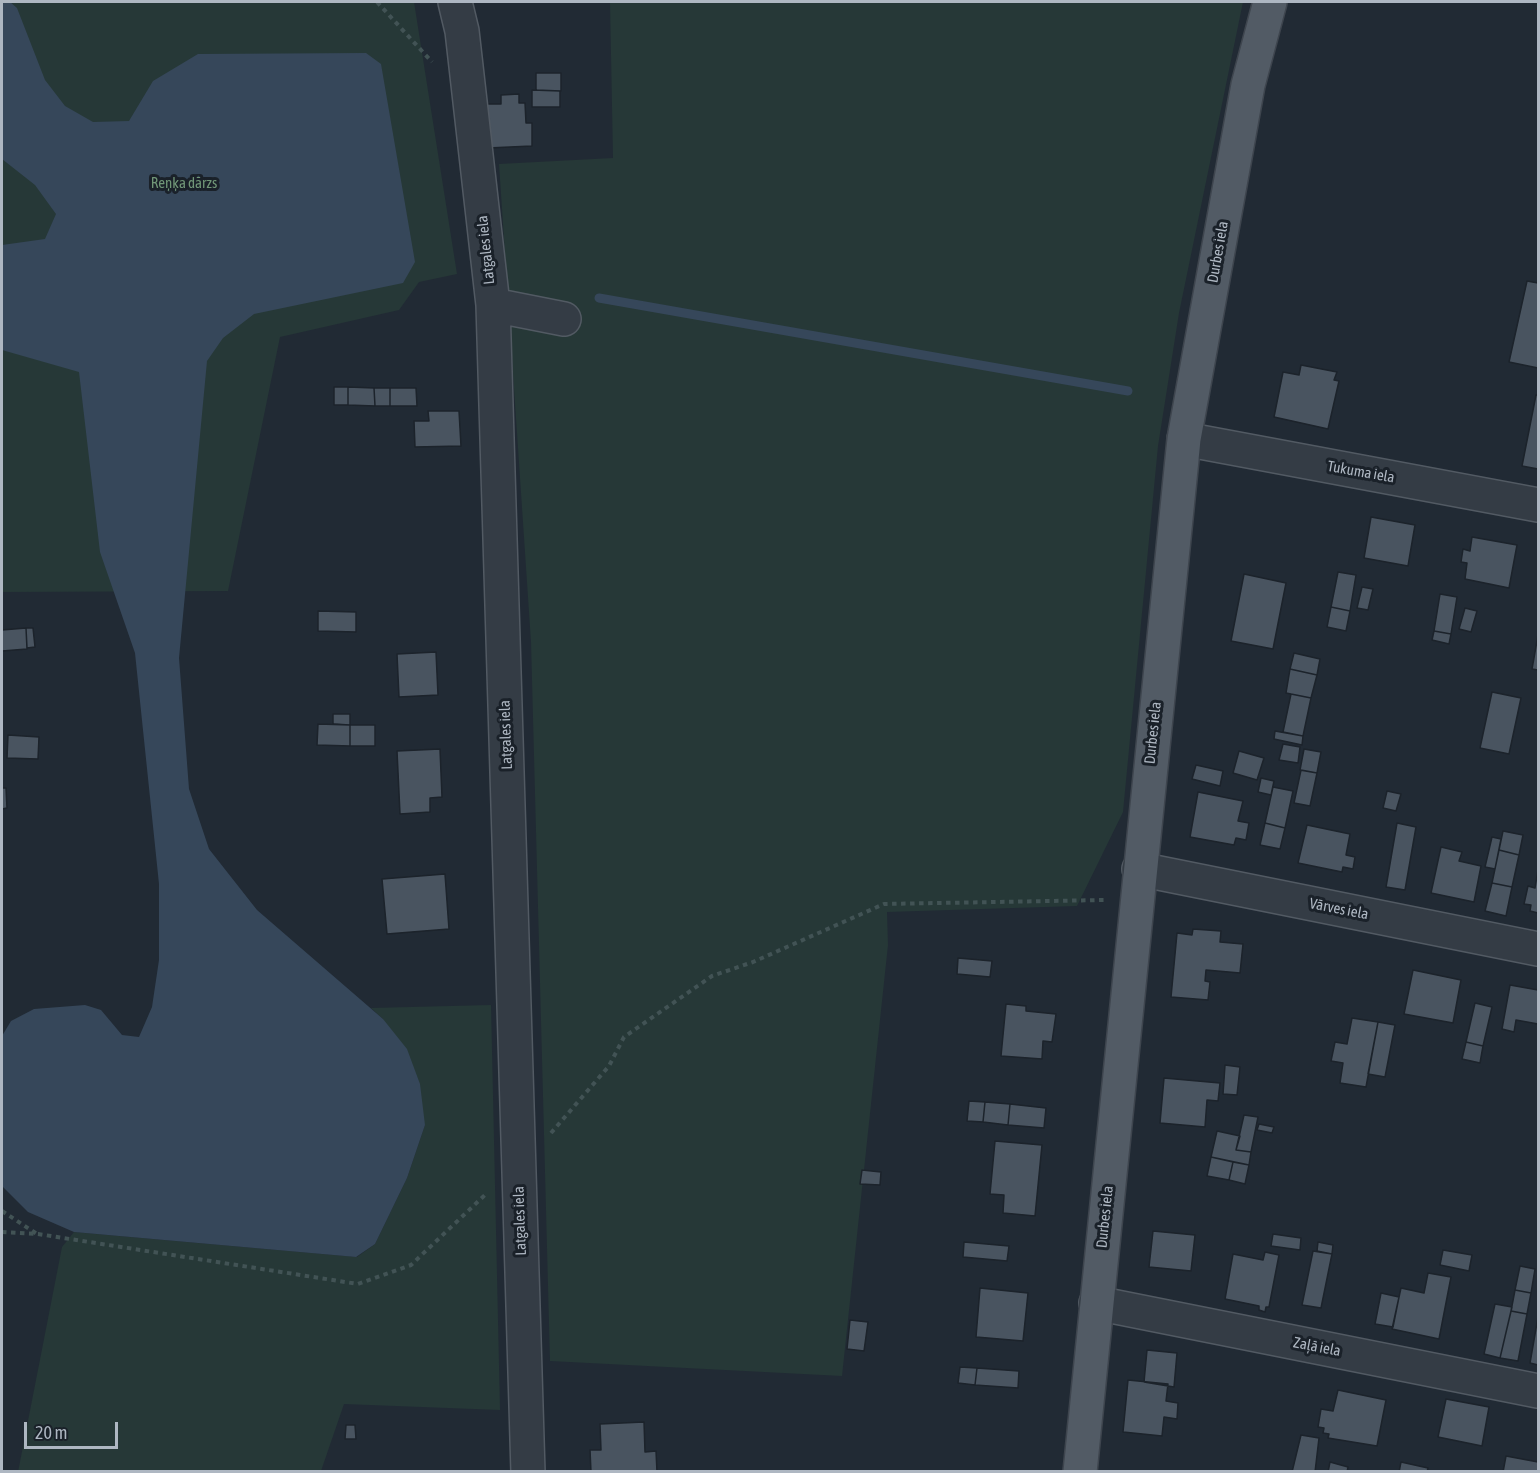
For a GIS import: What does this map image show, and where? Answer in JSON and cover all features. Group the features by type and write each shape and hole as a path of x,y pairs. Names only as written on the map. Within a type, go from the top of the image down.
{"main road":[{"name":"Durbes iela","path":"1080,1472 1184,439 1248,85 1270,2"}],"street":[{"name":"Latgales iela","path":"455,2 462,31 493,305 528,1472"},
{"path":"493,305 564,319"},
{"name":"Tukuma iela","path":"1184,439 1539,504"},
{"name":"Vārves iela","path":"1138,884 1539,949"},
{"name":"Zaļā iela","path":"1096,1304 1539,1391"}],"path":[{"path":"377,2 435,66"},
{"path":"2,1232 38,1234 358,1284 411,1265 562,1123 609,1066 624,1037 712,976 753,962 884,904 1138,884"},
{"path":"2,1211 38,1234"}],"green space":[{"name":"Reņķa dārzs","path":"2,2 414,2 457,274 419,282 399,310 280,337 228,591 2,592"},
{"path":"610,2 1243,2 1179,313 1158,446 1123,812 1077,906 887,912 888,945 842,1376 550,1361 531,642 499,164 613,158"},
{"path":"491,1005 500,1410 344,1404 321,1471 18,1472 62,1247 74,1232 357,1257 375,1244 407,1178 425,1125 383,1019 371,1008"}],"water":[{"path":"2,2 10,2 17,8 45,80 65,106 93,122 129,121 153,81 198,54 366,53 381,64 415,262 403,283 254,314 223,338 207,361 179,658 189,789 209,849 257,910 383,1019 407,1049 420,1084 425,1125 407,1178 375,1244 356,1257 74,1232 28,1212 2,1186 2,1036 11,1021 34,1009 85,1005 101,1010 122,1035 139,1037 152,1007 159,960 159,884 135,653 100,552 79,372 2,350 2,245 45,239 56,214 35,185 2,159"}],"building":[{"path":"536,73 561,73 561,91 536,90"},
{"path":"532,90 560,91 560,107 532,107"},
{"path":"519,94 519,103 525,103 526,123 532,123 532,146 488,148 487,104 501,104 501,95"},
{"path":"1527,281 1538,283 1538,368 1509,362"},
{"path":"1301,365 1337,372 1334,380 1339,381 1328,429 1274,417 1283,372 1299,375"},
{"path":"334,387 348,387 348,405 334,405"},
{"path":"348,387 374,388 375,406 348,405"},
{"path":"374,388 390,388 390,406 375,406"},
{"path":"390,388 416,388 417,406 390,406"},
{"path":"1536,395 1538,395 1538,469 1522,466"},
{"path":"428,411 459,411 461,446 415,447 414,421 429,421"},
{"path":"1371,517 1415,525 1408,566 1364,558"},
{"path":"1472,537 1517,545 1509,588 1465,579 1467,563 1461,562 1463,549 1470,551"},
{"path":"1338,572 1356,575 1350,611 1331,607"},
{"path":"1244,574 1286,583 1273,649 1231,641"},
{"path":"1362,587 1373,589 1368,610 1357,608"},
{"path":"1440,594 1457,597 1451,634 1434,631"},
{"path":"1331,607 1350,611 1346,631 1327,627"},
{"path":"1465,608 1477,611 1471,632 1459,629"},
{"path":"318,611 356,612 356,632 318,631"},
{"path":"26,628 33,628 35,647 27,648"},
{"path":"26,628 27,649 2,651 2,630"},
{"path":"1434,631 1451,634 1449,644 1432,640"},
{"path":"1538,635 1538,670 1532,669"},
{"path":"436,652 438,695 399,697 397,654"},
{"path":"1294,653 1320,659 1317,675 1290,669"},
{"path":"1290,669 1317,675 1311,698 1286,693"},
{"path":"1492,692 1521,698 1509,754 1480,748"},
{"path":"1291,694 1311,698 1303,736 1283,732"},
{"path":"333,714 350,714 350,725 333,724"},
{"path":"318,724 350,725 350,746 317,745"},
{"path":"350,725 375,725 375,746 350,746"},
{"path":"1275,731 1303,736 1302,745 1274,739"},
{"path":"8,735 39,737 38,759 7,758"},
{"path":"1283,744 1300,747 1298,763 1279,760"},
{"path":"440,749 442,797 430,798 430,812 400,814 397,751"},
{"path":"1304,749 1321,752 1317,773 1300,770"},
{"path":"1239,751 1264,758 1257,780 1233,773"},
{"path":"1196,765 1223,771 1220,786 1192,779"},
{"path":"1301,770 1317,773 1310,806 1294,803"},
{"path":"1261,778 1274,781 1271,795 1258,792"},
{"path":"1273,787 1293,791 1285,828 1265,823"},
{"path":"2,788 6,788 7,808 2,809"},
{"path":"1387,791 1401,794 1396,811 1383,808"},
{"path":"1198,792 1243,801 1238,821 1249,823 1246,840 1236,838 1234,845 1190,837"},
{"path":"1265,823 1285,828 1280,849 1260,845"},
{"path":"1397,823 1416,827 1405,890 1386,887"},
{"path":"1307,825 1350,834 1346,855 1355,857 1353,869 1343,867 1342,872 1298,863"},
{"path":"1503,831 1523,835 1519,855 1499,850"},
{"path":"1492,837 1501,839 1495,869 1485,867"},
{"path":"1441,847 1462,852 1459,861 1481,866 1474,902 1431,893"},
{"path":"1499,850 1519,855 1512,887 1492,883"},
{"path":"1538,870 1538,913 1530,911 1531,905 1524,904 1528,886 1535,888"},
{"path":"445,874 449,929 387,934 382,879"},
{"path":"1492,883 1512,887 1506,916 1485,911"},
{"path":"1193,929 1221,931 1220,942 1243,944 1240,973 1206,970 1205,981 1210,982 1208,1000 1171,997 1177,933 1192,935"},
{"path":"958,958 992,961 990,977 957,974"},
{"path":"1413,970 1461,980 1453,1023 1404,1014"},
{"path":"1510,985 1538,990 1538,1024 1516,1020 1514,1032 1502,1029"},
{"path":"1475,1003 1492,1007 1483,1046 1466,1042"},
{"path":"1006,1004 1026,1006 1026,1011 1056,1014 1052,1042 1043,1041 1042,1059 1001,1056"},
{"path":"1352,1018 1378,1022 1366,1087 1340,1083 1343,1063 1331,1061 1335,1042 1347,1044"},
{"path":"1378,1022 1395,1025 1385,1077 1368,1074"},
{"path":"1466,1042 1483,1046 1480,1063 1462,1059"},
{"path":"1225,1065 1240,1067 1237,1095 1223,1094"},
{"path":"1164,1078 1220,1083 1218,1101 1207,1100 1205,1127 1160,1123"},
{"path":"969,1101 985,1102 983,1122 967,1121"},
{"path":"985,1102 1010,1104 1008,1125 983,1122"},
{"path":"1010,1104 1046,1108 1044,1128 1008,1125"},
{"path":"1244,1115 1258,1117 1251,1152 1236,1150"},
{"path":"1259,1124 1274,1127 1272,1133 1257,1130"},
{"path":"1217,1131 1240,1136 1236,1150 1251,1152 1249,1165 1211,1157"},
{"path":"995,1141 1042,1145 1035,1216 1003,1213 1004,1195 990,1194"},
{"path":"1211,1157 1233,1162 1229,1180 1207,1176"},
{"path":"1233,1162 1249,1165 1245,1184 1229,1180"},
{"path":"862,1170 881,1172 880,1185 860,1184"},
{"path":"1153,1231 1195,1235 1191,1271 1149,1267"},
{"path":"1273,1234 1301,1238 1300,1250 1271,1246"},
{"path":"964,1242 1009,1246 1007,1261 963,1257"},
{"path":"1318,1242 1333,1245 1332,1254 1317,1251"},
{"path":"1443,1250 1472,1255 1469,1271 1440,1265"},
{"path":"1313,1251 1332,1254 1321,1308 1302,1305"},
{"path":"1265,1252 1279,1255 1269,1307 1266,1307 1265,1312 1259,1310 1259,1306 1225,1299 1233,1254 1263,1260"},
{"path":"1520,1266 1535,1269 1531,1293 1515,1290"},
{"path":"1428,1273 1451,1277 1439,1339 1392,1329 1401,1288 1424,1293"},
{"path":"980,1288 1028,1293 1023,1341 976,1337"},
{"path":"1515,1290 1531,1293 1527,1314 1511,1311"},
{"path":"1381,1293 1399,1297 1393,1327 1375,1324"},
{"path":"1495,1304 1512,1307 1500,1358 1484,1354"},
{"path":"1511,1311 1527,1314 1518,1361 1500,1358"},
{"path":"1538,1317 1538,1365 1530,1363"},
{"path":"850,1320 868,1322 864,1351 847,1349"},
{"path":"1147,1350 1177,1353 1174,1387 1144,1382"},
{"path":"960,1367 977,1368 975,1385 958,1383"},
{"path":"977,1368 1019,1371 1018,1388 975,1385"},
{"path":"1128,1380 1168,1384 1166,1401 1178,1403 1177,1419 1164,1417 1162,1436 1123,1432"},
{"path":"1338,1390 1386,1400 1377,1446 1328,1438 1329,1434 1323,1433 1324,1428 1318,1427 1321,1409 1333,1411"},
{"path":"1446,1399 1489,1407 1482,1446 1438,1437"},
{"path":"644,1422 645,1452 656,1451 657,1472 591,1472 590,1450 601,1450 600,1424"},
{"path":"346,1425 355,1425 356,1439 345,1439"},
{"path":"1301,1435 1319,1438 1315,1472 1292,1472"},
{"path":"1506,1456 1538,1462 1538,1472 1503,1472"},
{"path":"1330,1462 1348,1467 1347,1472 1328,1472"},
{"path":"1401,1462 1428,1468 1427,1472 1399,1472"}],"waterway":[{"path":"599,298 1128,391"}]}
